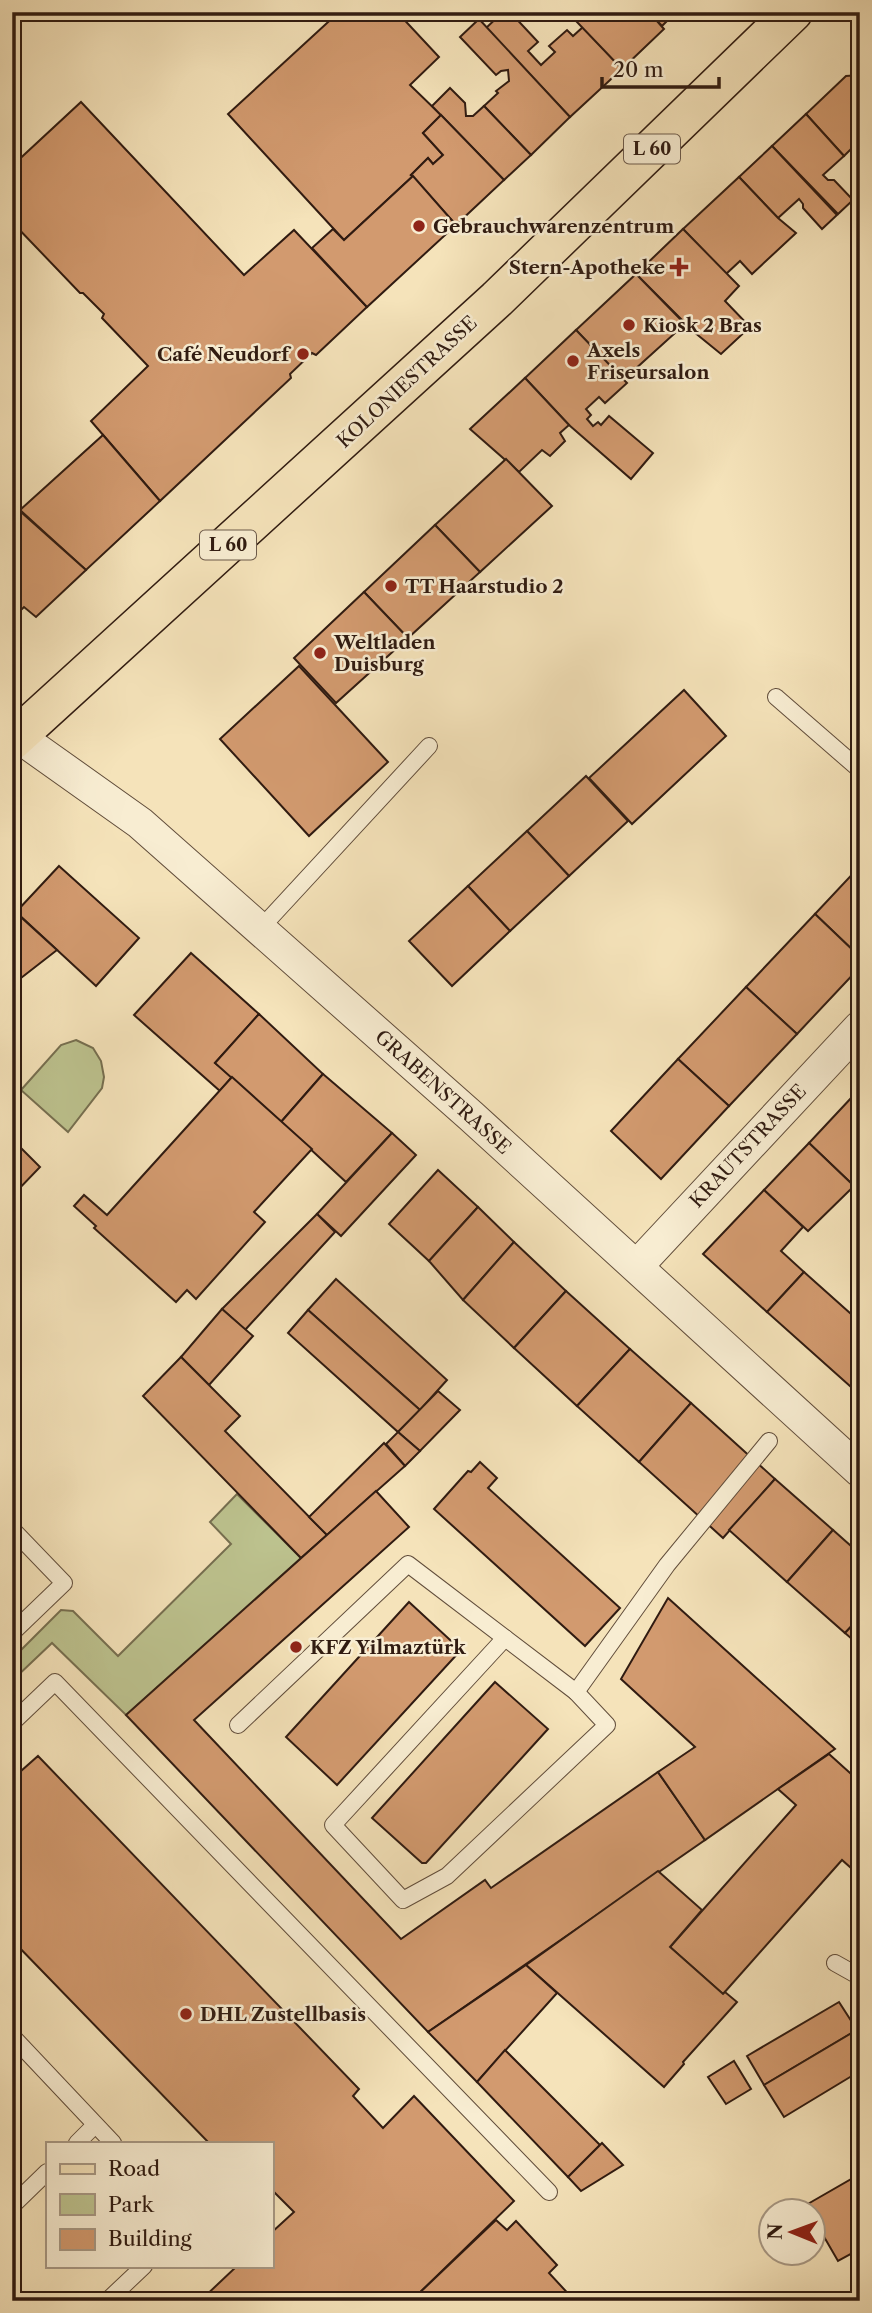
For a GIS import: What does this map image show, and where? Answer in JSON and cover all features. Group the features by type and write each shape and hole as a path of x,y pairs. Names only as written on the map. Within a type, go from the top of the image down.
{"main road":[{"name":"KOLONIESTRASSE","path":"14,736 497,299 793,12"}],"street":[{"name":"GRABENSTRASSE","path":"14,736 141,823 637,1266 860,1471"},
{"name":"KRAUTSTRASSE","path":"637,1266 860,1027"}],"lane":[{"path":"776,697 860,770"},
{"path":"260,929 429,746"},
{"path":"576,1692 667,1565 769,1441"},
{"path":"12,1529 64,1583 12,1633"},
{"path":"238,1726 408,1564 576,1692 607,1725 447,1877 403,1900 333,1825 505,1638"},
{"path":"12,1723 55,1682 549,2192"},
{"path":"835,1964 860,1977"},
{"path":"12,2036 112,2142"},
{"path":"78,2142 96,2125"},
{"path":"12,2206 46,2173"},
{"path":"107,2301 142,2268"}],"green space":[{"path":"76,1040 93,1048 101,1061 104,1077 102,1088 68,1132 21,1090 61,1045"},
{"path":"237,1494 301,1558 126,1715 52,1643 12,1681 12,1659 61,1610 73,1611 118,1656 231,1544 210,1522"}],"building":[{"path":"339,12 397,12 439,57 410,85 441,115 423,133 443,155 433,164 428,158 411,175 413,176 344,240 228,114"},
{"path":"503,12 510,12 538,42 528,51 541,65 555,52 549,46 567,30 573,36 583,27 622,69 570,117 486,28"},
{"path":"587,12 649,12 664,29 622,69 577,22"},
{"path":"649,12 676,12 662,26"},
{"path":"479,19 570,117 531,155 484,106 498,93 496,91 509,81 508,70 496,75 460,37"},
{"path":"860,75 860,140 844,156 806,114 846,76"},
{"path":"450,88 465,103 466,116 473,116 484,106 531,155 504,180 432,106"},
{"path":"81,102 244,275 294,230 367,307 316,355 312,353 290,374 291,378 160,501 91,421 148,366 102,318 104,314 80,293 12,222 12,166"},
{"path":"806,114 844,156 823,175 828,180 834,180 853,200 838,214 772,146"},
{"path":"441,115 504,180 456,225 411,175 428,158 433,164 443,155 423,133"},
{"path":"772,146 837,215 822,229 803,208 799,199 778,218 739,177"},
{"path":"413,176 456,225 367,307 312,248 333,229 344,240"},
{"path":"739,177 796,233 752,274 740,261 726,274 683,229"},
{"path":"683,229 739,286 725,301 750,327 721,354 694,332 636,274"},
{"path":"636,274 685,324 623,380 576,330"},
{"path":"576,330 627,383 605,403 599,397 586,409 591,415 587,419 593,426 598,422 601,425 609,416 653,453 631,479 569,425 525,378"},
{"path":"525,378 569,425 560,433 565,441 550,456 542,450 519,472 470,429"},
{"path":"103,435 160,501 86,570 20,510"},
{"path":"506,459 552,506 480,572 435,525"},
{"path":"12,504 86,570 36,617 24,607 18,613 12,608"},
{"path":"435,525 480,572 408,638 364,592"},
{"path":"364,592 408,638 336,703 294,658"},
{"path":"299,666 388,762 309,836 220,739"},
{"path":"684,690 726,736 632,824 589,778"},
{"path":"586,776 628,821 569,876 527,831"},
{"path":"527,831 569,876 510,931 468,886"},
{"path":"59,866 139,938 96,986 16,912"},
{"path":"860,866 860,957 815,914"},
{"path":"468,886 510,931 452,986 409,941"},
{"path":"12,909 57,950 12,985"},
{"path":"815,914 860,957 860,967 797,1034 746,987"},
{"path":"191,953 259,1014 215,1063 232,1077 220,1091 134,1015"},
{"path":"746,987 797,1034 729,1106 678,1059"},
{"path":"259,1014 323,1074 281,1122 215,1063"},
{"path":"678,1059 729,1106 661,1179 611,1131"},
{"path":"323,1074 392,1133 346,1182 281,1122"},
{"path":"232,1077 312,1149 254,1212 265,1222 196,1299 187,1290 176,1302 94,1228 96,1226 74,1206 84,1195 107,1215"},
{"path":"853,1096 860,1102 860,1176 852,1184 809,1143"},
{"path":"392,1133 416,1155 341,1236 317,1214"},
{"path":"12,1139 40,1167 16,1192 12,1189"},
{"path":"809,1143 854,1186 808,1231 764,1190"},
{"path":"438,1170 478,1207 429,1261 389,1224"},
{"path":"764,1190 803,1227 781,1251 804,1272 767,1312 703,1254"},
{"path":"478,1207 514,1242 463,1300 429,1261"},
{"path":"317,1214 335,1232 245,1330 222,1309"},
{"path":"514,1242 566,1291 514,1348 463,1300"},
{"path":"804,1272 860,1322 860,1395 767,1312"},
{"path":"336,1279 447,1380 420,1410 308,1310"},
{"path":"566,1291 630,1349 577,1406 514,1348"},
{"path":"222,1309 253,1336 209,1385 181,1357"},
{"path":"308,1310 420,1410 398,1432 288,1333"},
{"path":"630,1349 691,1403 639,1462 577,1406"},
{"path":"181,1357 240,1416 225,1431 327,1535 301,1558 143,1396"},
{"path":"438,1391 460,1410 420,1451 398,1432"},
{"path":"691,1403 775,1479 723,1538 639,1462"},
{"path":"398,1432 420,1451 405,1466 386,1444"},
{"path":"384,1443 405,1466 327,1535 309,1517"},
{"path":"480,1462 497,1478 488,1488 620,1608 585,1646 434,1509 468,1471 471,1472"},
{"path":"775,1479 833,1530 787,1582 729,1530"},
{"path":"376,1491 409,1527 194,1720 401,1939 485,1880 491,1888 658,1772 705,1840 428,2032 126,1715"},
{"path":"833,1530 860,1554 860,1617 845,1633 787,1582"},
{"path":"668,1598 835,1749 705,1840 658,1772 695,1747 621,1679"},
{"path":"409,1602 461,1650 337,1785 286,1737"},
{"path":"860,1617 860,1646 845,1633"},
{"path":"495,1682 548,1729 426,1863 422,1863 372,1818"},
{"path":"829,1754 860,1782 860,1876 842,1860 723,1994 670,1947 796,1805 778,1789"},
{"name":"DHL Zustellbasis","path":"38,1756 359,2089 353,2096 383,2128 414,2096 514,2201 411,2301 200,2301 235,2268 273,2268 273,2231 294,2212 273,2191 273,2142 208,2142 12,1940 12,1779"},
{"path":"658,1871 702,1910 670,1947 723,1994 725,1992 737,2002 664,2087 526,1965"},
{"path":"526,1965 557,1993 477,2082 428,2032"},
{"path":"839,2002 857,2030 764,2085 747,2056"},
{"path":"860,2028 860,2071 784,2117 764,2085"},
{"path":"505,2050 600,2145 568,2177 477,2082"},
{"path":"734,2061 751,2089 726,2104 708,2077"},
{"path":"602,2143 623,2165 581,2191 568,2177"},
{"path":"860,2174 860,2249 838,2261 826,2240 826,2198 818,2198"},
{"path":"496,2220 507,2230 516,2221 557,2265 549,2273 575,2301 411,2301"}],"place":[{"name":"Gebrauchwarenzentrum","path":"419,226"},
{"name":"Stern-Apotheke","path":"679,267"},
{"name":"Kiosk 2 Bras","path":"629,325"},
{"name":"Café Neudorf","path":"303,354"},
{"name":"Axels Friseursalon","path":"573,361"},
{"name":"TT Haarstudio 2","path":"391,586"},
{"name":"Weltladen Duisburg","path":"320,653"},
{"name":"KFZ Yilmaztürk","path":"296,1647"},
{"name":"DHL Zustellbasis","path":"186,2014"}]}
